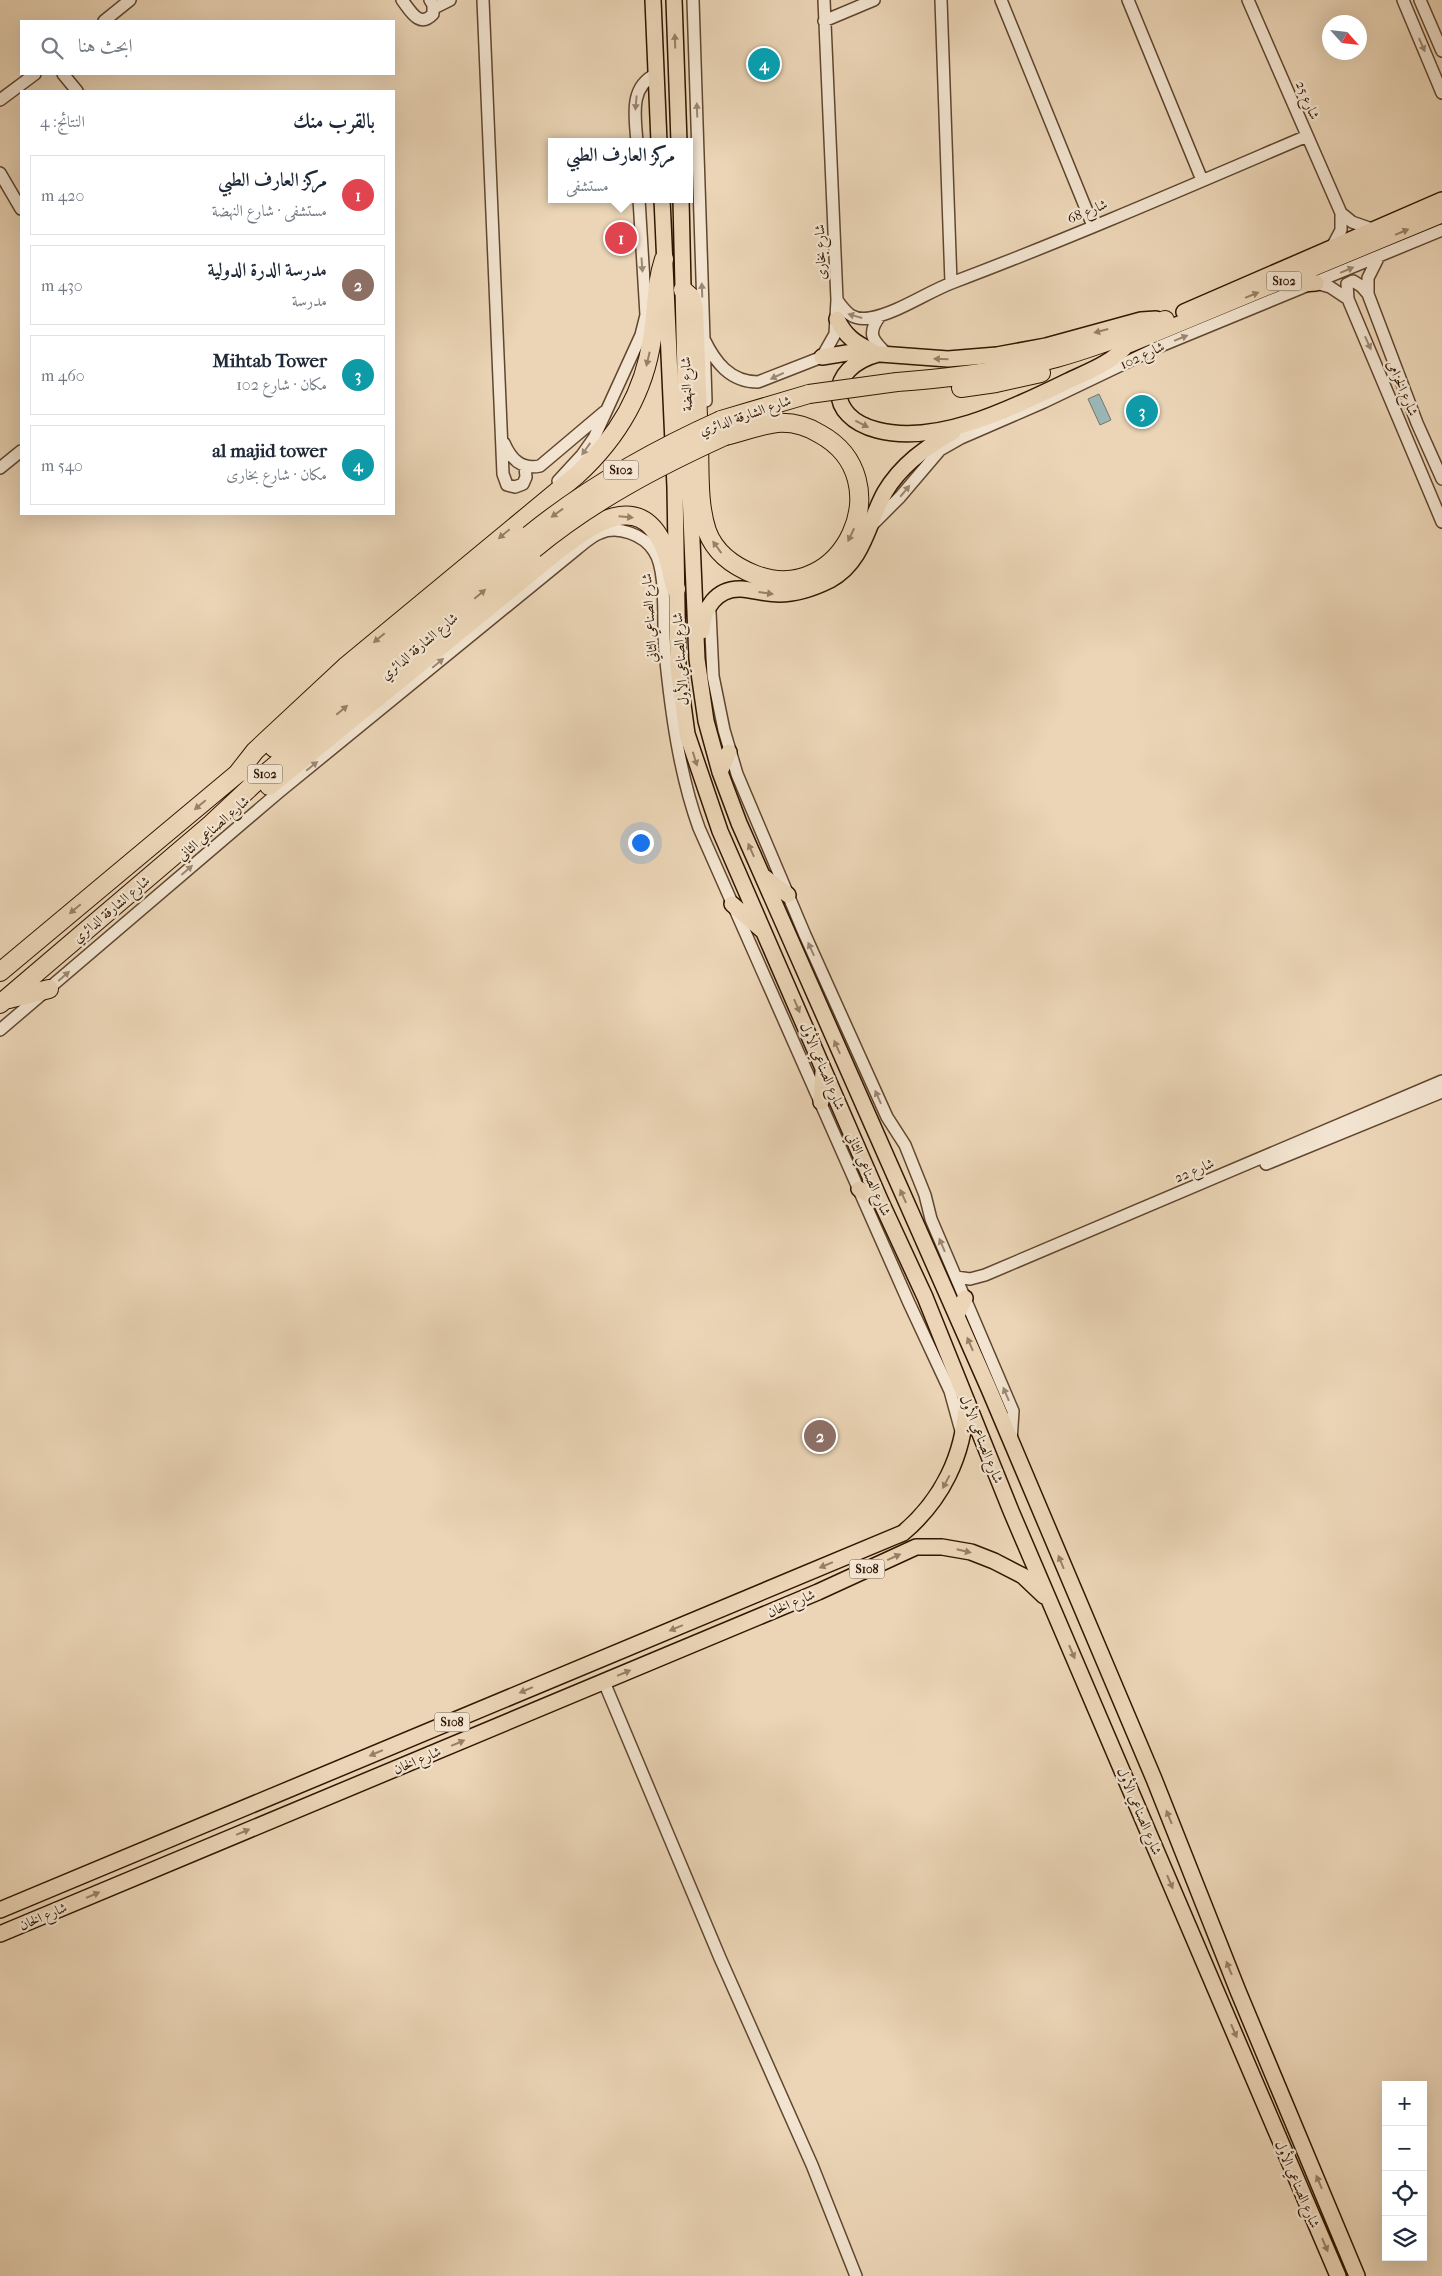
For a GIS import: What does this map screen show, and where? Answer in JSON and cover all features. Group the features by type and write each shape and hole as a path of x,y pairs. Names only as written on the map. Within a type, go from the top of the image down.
{"highway":[{"path":"237,774 255,751 345,667 594,459 622,423 633,403 650,355 656,291 664,259"},
{"path":"684,290 694,302 704,518 712,540 729,561 744,570 776,580 793,579 812,573 838,556 854,530 860,496 857,477 849,460 834,442 814,430 789,423 723,428"},
{"name":"شارع 102","path":"896,388 1042,361 1097,346 1165,320"},
{"name":"شارع 102","path":"896,388 947,390 1017,379 1126,346"},
{"name":"شارع الشارقة الدائري","path":"0,972 237,774 262,758 531,542 571,520 610,494 685,454 723,428 753,422 809,399 847,398 896,388"},
{"path":"211,824 245,806 559,548 601,520 613,516 624,516 645,522 653,528 664,545 676,589"},
{"name":"شارع الشارقة الدائري","path":"2,1002 211,824 259,779 531,542"},
{"path":"2,1002 49,989"}],"main road":[{"path":"653,0 659,138"},
{"path":"674,0 679,138"},
{"name":"شارع النهضة","path":"662,203 675,487 676,589"},
{"name":"شارع النهضة","path":"681,203 697,659"},
{"name":"شارع 102","path":"1165,320 1372,229 1441,204"},
{"name":"شارع 102","path":"1126,346 1272,286 1441,204"},
{"path":"1272,286 1316,283"},
{"path":"837,319 845,334 851,340 883,355"},
{"path":"822,356 852,352 948,359 997,356 1046,346 1146,319 1165,320"},
{"path":"697,659 701,648 704,618 710,604 717,596 732,589 784,594 818,586 832,579 854,558 885,493 907,465 933,444 972,422 1044,393 1109,361 1126,346"},
{"path":"883,355 856,362 849,368 840,384 840,401 854,420 864,426 903,434 929,432 972,422"},
{"name":"شارع الصناعي الأول","path":"676,589 678,668 687,734 720,831 881,1202 925,1297 994,1470 1338,2276"},
{"name":"شارع الصناعي الأول","path":"697,659 706,721 720,772 762,876 1011,1441 1154,1779 1238,1990 1357,2276"},
{"path":"675,723 682,703"},
{"path":"720,772 730,752"},
{"path":"762,876 788,895"},
{"path":"732,904 766,935"},
{"path":"821,1102 823,1067"},
{"path":"859,1188 881,1202"},
{"path":"957,1315 965,1298"},
{"name":"شارع الخان","path":"0,1910 903,1533 920,1518 940,1493 955,1462 963,1437 966,1398"},
{"name":"شارع الخان","path":"0,1934 818,1592 916,1547 962,1550 994,1561 1031,1582 1053,1607"}],"street":[{"path":"105,20 130,0"},
{"path":"402,0 416,18 422,20 430,17 433,3 450,0"},
{"path":"483,0 503,474 508,484 515,487 523,484 526,477 525,467"},
{"path":"693,0 706,402 698,418"},
{"name":"شارع بخارى","path":"822,356 832,342 837,319 824,0"},
{"path":"824,21 874,0"},
{"path":"940,0 951,283"},
{"path":"1001,0 1093,226"},
{"path":"1128,0 1202,180"},
{"name":"شارع 25","path":"1248,0 1341,212"},
{"path":"1403,0 1442,93"},
{"path":"1420,0 1442,51"},
{"path":"637,138 636,96 643,83 656,74"},
{"path":"0,100 34,75"},
{"path":"64,75 76,90"},
{"name":"شارع 68","path":"837,300 847,314 854,317 870,318 880,316 951,283 1093,226 1307,136"},
{"path":"0,173 20,206"},
{"path":"530,513 538,499 582,455 594,438 638,345 646,314 639,203"},
{"path":"1341,212 1352,222 1372,229"},
{"path":"1332,246 1341,230 1341,212"},
{"name":"شارع 102","path":"870,526 900,497 930,460 949,444 1044,402 1163,345 1442,230"},
{"path":"1368,294 1368,278 1380,256"},
{"path":"1348,299 1347,284 1353,281 1368,294"},
{"path":"1316,283 1330,287 1348,299"},
{"name":"شارع الخزامى","path":"1368,294 1417,423 1440,474"},
{"name":"شارع الخزامى","path":"1348,299 1442,522"},
{"path":"880,316 874,323 872,334 876,345 883,355"},
{"path":"704,339 717,363 731,374 747,382 764,381 822,356"},
{"path":"502,440 513,458 525,467 532,468 546,462 609,408"},
{"path":"1401,424 1406,420 1412,422 1430,463 1440,474"},
{"path":"0,468 20,452"},
{"name":"شارع الصناعي الثاني","path":"0,1030 279,792 553,567 601,532 620,530 635,535 649,544 657,556 661,572 664,651 675,723 691,806 732,904 950,1391 963,1437"},
{"path":"710,604 713,676 730,752 746,796 788,895 887,1117 905,1145 926,1195 931,1219 1013,1411 1011,1441"},
{"name":"شارع 22","path":"956,1277 970,1279 985,1275 1442,1081"},
{"name":"شارع 22","path":"965,1298 974,1286 982,1281 1442,1092"},
{"path":"604,1682 720,1958 812,2165 856,2276"}],"water":[{"path":"1099,394 1111,420 1100,425 1088,399"}],"place":[{"name":"al majid tower","path":"764,64"},
{"name":"مركز العارف الطبي","path":"621,238"},
{"name":"Mihtab Tower","path":"1142,411"},
{"name":"مدرسة الدرة الدولية","path":"820,1436"}]}
